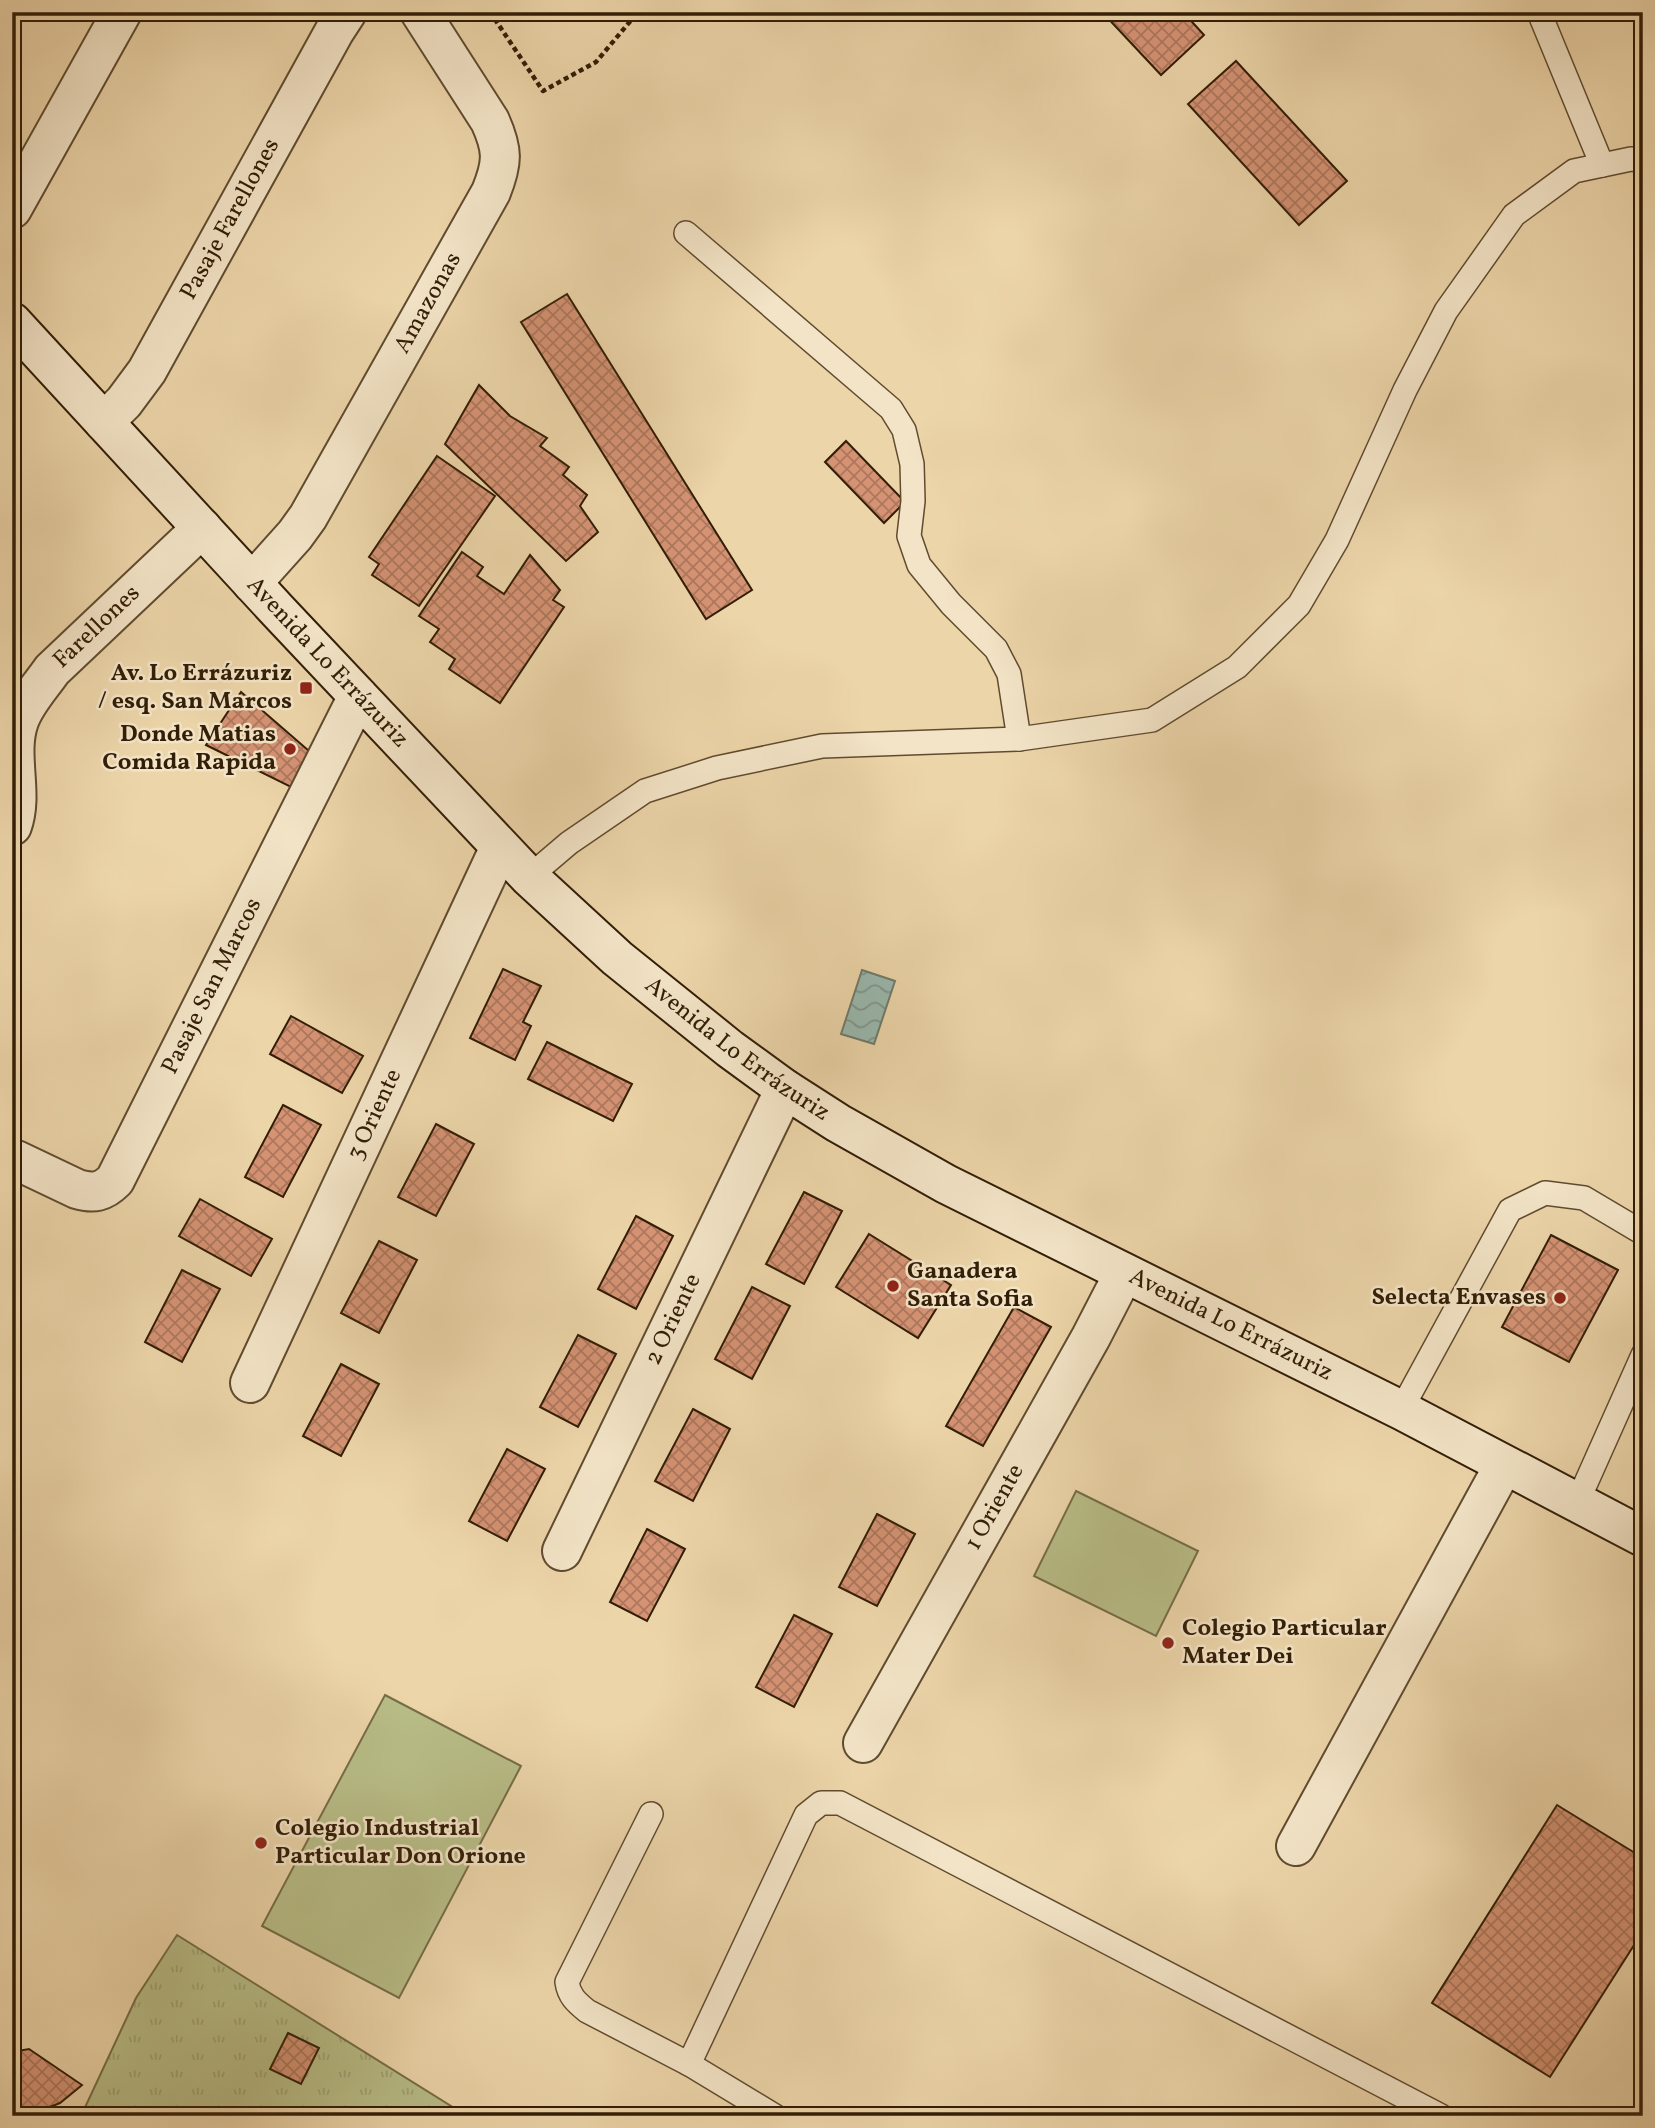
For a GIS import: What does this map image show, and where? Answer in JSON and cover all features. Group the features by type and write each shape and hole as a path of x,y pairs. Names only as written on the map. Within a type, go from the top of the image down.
{"street":[{"path":"12,209 122,12"},
{"name":"Pasaje Farellones","path":"104,422 124,402 147,371 347,12"},
{"name":"Amazonas","path":"252,583 308,517 491,192 499,173 501,155 490,121 420,12"},
{"name":"Avenida Lo Errázuriz","path":"12,322 252,583 529,877 627,967 730,1049 785,1089 891,1154 1401,1410 1643,1537"},
{"name":"Farellones","path":"12,826 17,794 15,748 19,722 33,697 52,670 202,528"},
{"name":"Pasaje San Marcos","path":"16,1160 88,1192 99,1192 115,1180 358,696"},
{"name":"3 Oriente","path":"250,1383 500,846"},
{"name":"2 Oriente","path":"562,1551 785,1089"},
{"name":"1 Oriente","path":"863,1743 1091,1337 1124,1273"},
{"path":"1297,1846 1504,1465"}],"lane":[{"path":"1539,12 1602,165"},
{"path":"529,877 569,842 645,792 717,768 822,746 1019,739 1152,720 1237,667 1298,605 1338,540 1405,390 1446,311 1514,215 1574,171 1630,159 1643,160"},
{"path":"686,233 891,409 904,430 912,464 914,501 909,536 919,565 951,604 996,649 1009,674 1019,739"},
{"path":"1401,1410 1510,1210 1545,1193 1584,1198 1643,1233"},
{"path":"1577,1503 1643,1355"},
{"path":"689,2064 807,1815 821,1803 840,1803 1441,2116"},
{"path":"651,1814 567,1982 569,1992 587,2011 689,2064 775,2116"}],"path":[{"path":"490,12 543,90 596,62 638,12"}],"green space":[{"path":"1076,1491 1198,1551 1156,1636 1034,1576"},
{"path":"385,1695 521,1766 399,1998 262,1926"},
{"path":"177,1935 467,2116 81,2116 136,1998"}],"water":[{"path":"862,970 895,981 874,1044 841,1034"}],"building":[{"path":"1102,12 1183,12 1204,35 1161,75"},
{"path":"1236,61 1347,181 1299,225 1188,104"},
{"path":"567,294 752,590 706,619 521,322"},
{"path":"479,385 510,416 547,438 540,446 569,467 563,475 587,495 580,506 598,532 566,561 445,444"},
{"path":"846,441 905,502 884,523 825,462"},
{"path":"437,456 495,496 419,606 372,575 379,564 369,557"},
{"path":"462,552 483,567 477,576 504,594 530,555 560,590 553,600 564,607 500,703 449,669 455,659 430,642 439,629 419,616"},
{"path":"241,692 309,751 293,788 206,745"},
{"path":"503,969 541,986 523,1022 531,1026 515,1060 470,1038"},
{"path":"291,1016 363,1056 342,1093 270,1054"},
{"path":"547,1042 632,1084 613,1121 528,1079"},
{"path":"283,1105 321,1125 283,1197 245,1177"},
{"path":"436,1124 474,1144 436,1216 398,1197"},
{"path":"804,1192 842,1211 804,1284 766,1264"},
{"path":"200,1199 272,1239 251,1276 179,1236"},
{"path":"636,1216 673,1236 636,1309 598,1289"},
{"name":"Ganadera Santa Sofia","path":"869,1234 951,1285 918,1338 836,1287"},
{"name":"Selecta Envases","path":"1551,1235 1618,1270 1569,1362 1502,1327"},
{"path":"379,1241 417,1260 379,1333 341,1313"},
{"path":"182,1270 220,1289 182,1362 145,1342"},
{"path":"752,1287 790,1306 752,1379 715,1359"},
{"path":"1014,1307 1051,1327 983,1446 946,1426"},
{"path":"578,1335 616,1354 578,1427 540,1407"},
{"path":"341,1364 379,1384 341,1456 303,1436"},
{"path":"693,1409 730,1429 693,1501 655,1481"},
{"path":"507,1449 545,1469 507,1541 469,1521"},
{"path":"877,1514 915,1534 877,1606 839,1587"},
{"path":"647,1529 685,1549 647,1621 610,1602"},
{"path":"794,1615 832,1634 794,1707 756,1687"},
{"path":"1557,1805 1643,1858 1643,1931 1550,2077 1432,2003"},
{"path":"288,2033 319,2048 301,2084 270,2069"},
{"path":"29,2049 82,2085 60,2103 29,2115 12,2115 12,2052"}],"place":[{"name":"Av. Lo Errázuriz / esq. San Marcos","path":"306,688"},
{"name":"Donde Matias Comida Rapida","path":"290,749"},
{"name":"Ganadera Santa Sofia","path":"893,1286"},
{"name":"Selecta Envases","path":"1560,1298"},
{"name":"Colegio Particular Mater Dei","path":"1168,1643"},
{"name":"Colegio Industrial Particular Don Orione","path":"261,1843"}]}
